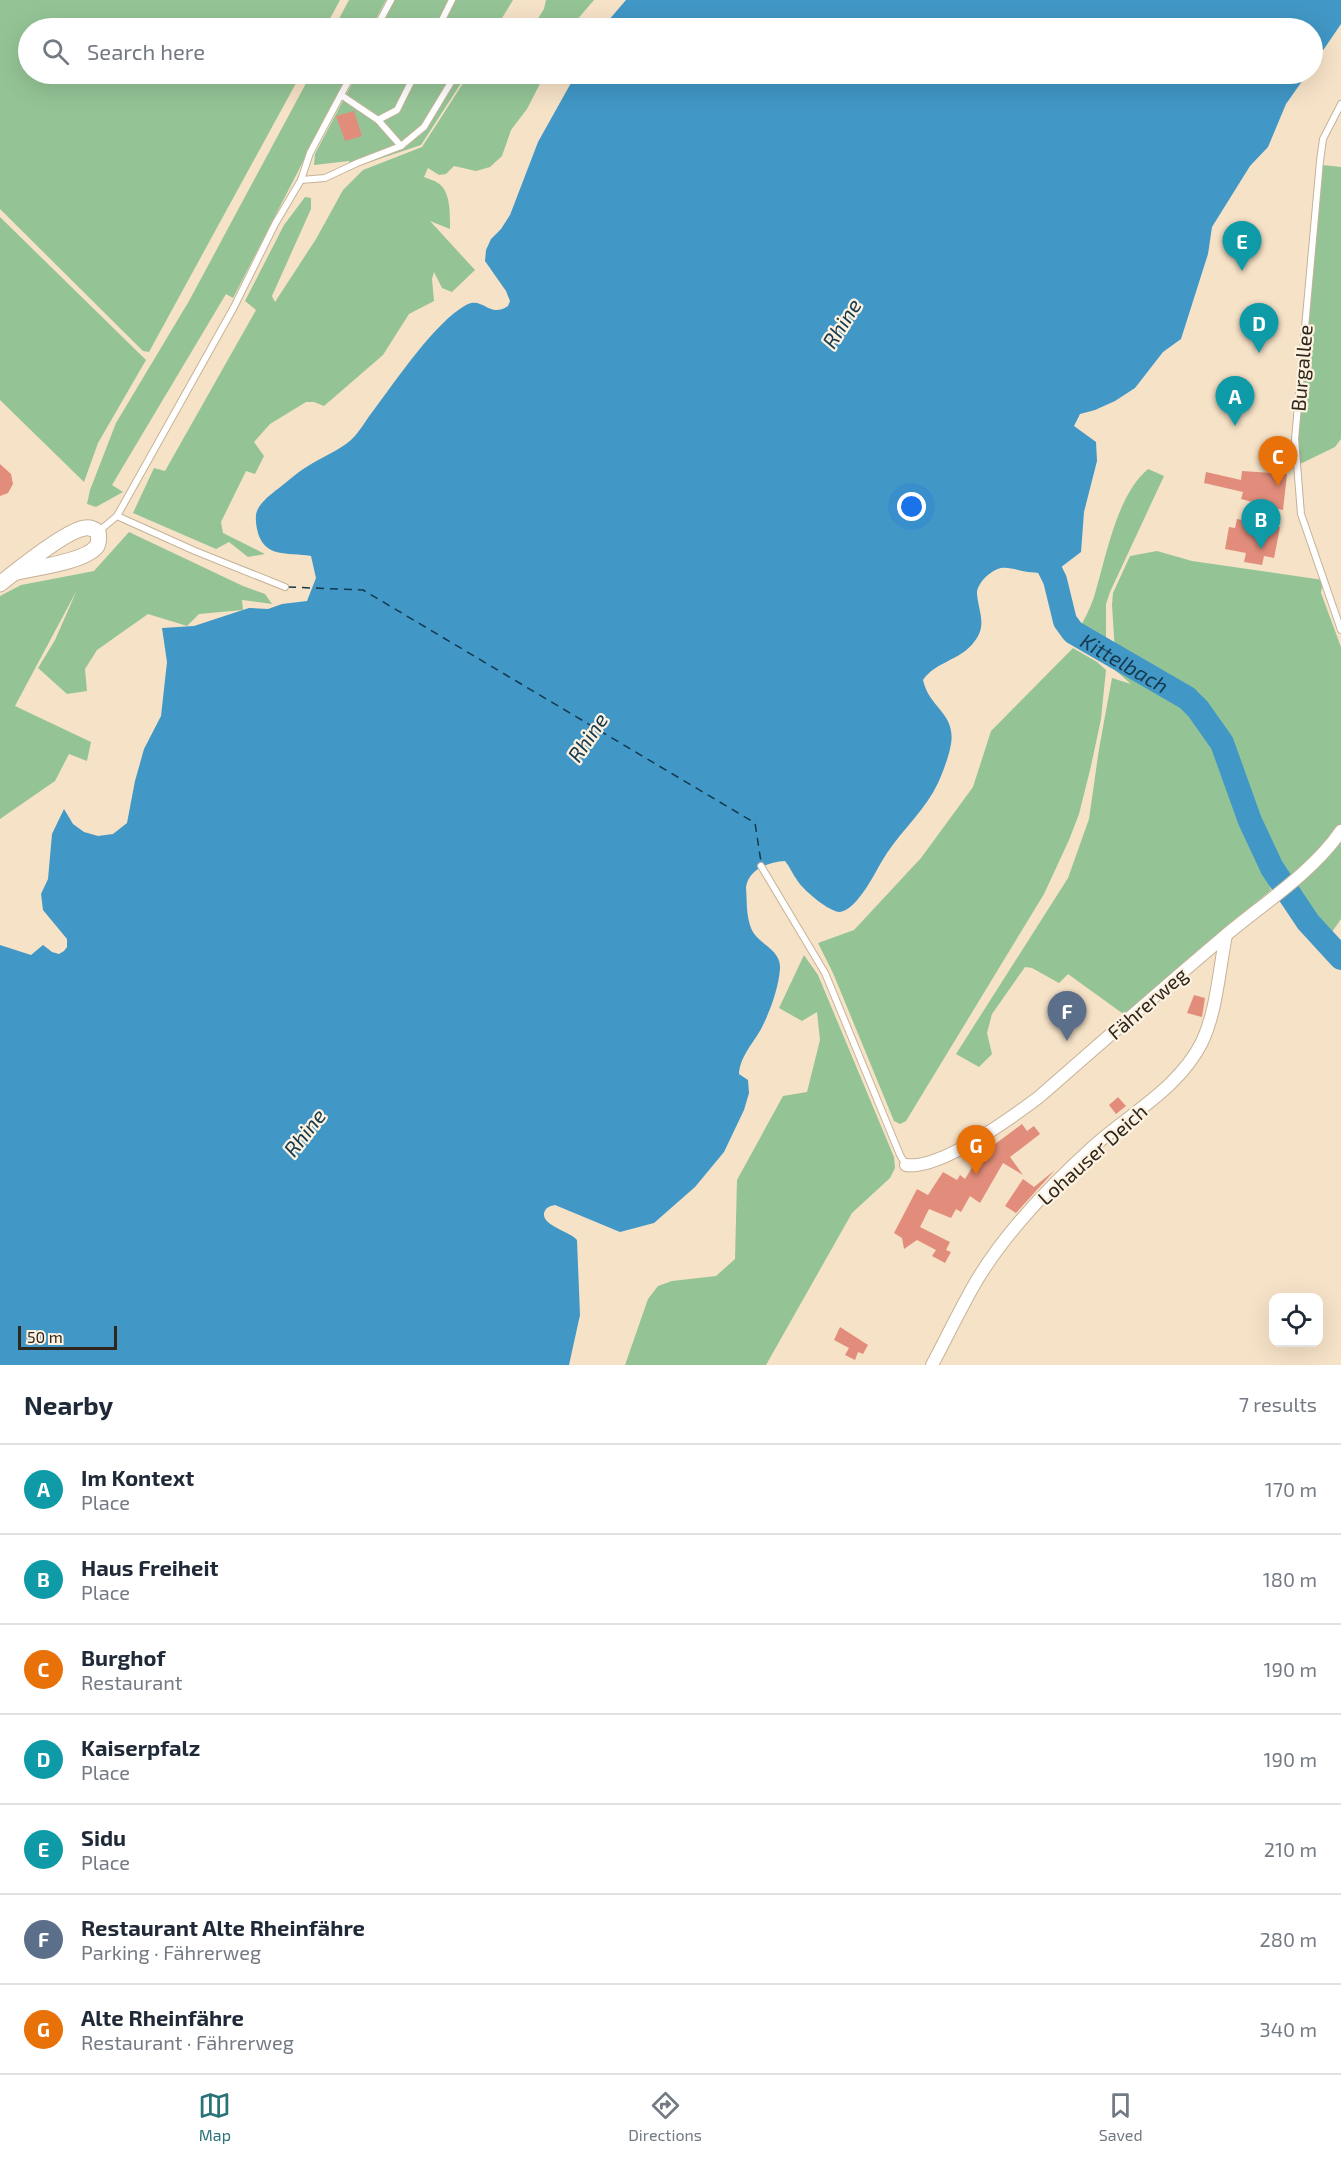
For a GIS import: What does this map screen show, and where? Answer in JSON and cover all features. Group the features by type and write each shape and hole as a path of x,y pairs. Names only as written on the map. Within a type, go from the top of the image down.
{"street":[{"path":"0,583 14,573 76,531 86,527 98,532 97,546 86,555 14,573"},
{"name":"Fährerweg","path":"906,1164 916,1166 929,1163 976,1140 1040,1097 1318,858 1341,831"},
{"name":"Lohauser Deich","path":"932,1365 978,1278 1029,1211 1095,1146 1159,1095 1182,1071 1201,1044 1209,1024 1226,935"}],"lane":[{"path":"381,18 391,0"},
{"path":"443,18 452,0"},
{"path":"98,532 117,516 234,307 275,224 302,180 310,153 346,84"},
{"path":"378,120 397,110 410,84"},
{"path":"302,180 325,178 401,146 424,127 450,84"},
{"path":"341,94 378,120 401,146"},
{"name":"Burgallee","path":"1341,104 1323,139 1295,439 1301,514 1341,630"},
{"path":"117,516 285,587"},
{"path":"761,866 825,974 900,1155 906,1164"}],"green space":[{"path":"0,0 340,0 330,18 18,18 18,84 296,84 149,352 143,351 0,209"},
{"path":"349,0 386,0 376,18 339,18"},
{"path":"395,0 513,0 502,18 385,18"},
{"path":"546,0 594,0 579,18 538,18"},
{"path":"306,84 343,84 233,298 226,294 112,485 123,492 96,507 87,504 90,490 116,423 189,301"},
{"path":"352,84 461,84 421,145 352,168 349,161 314,165 315,154"},
{"path":"463,84 540,84 527,109 511,130 502,156 490,167 476,171 454,166 446,174 439,175 428,168 424,177 438,183 448,197 450,229 430,221 475,270 452,292 442,288 434,272 432,279 434,301 409,314 383,355 324,406 306,402 270,424 254,442 264,456 255,474 246,471 221,522 223,533 265,554 248,557 229,542 216,549 133,513 154,468 165,471 256,310 245,301 284,225 305,197 311,198 311,209 272,296 275,302 316,239 343,190 363,170 422,147"},
{"path":"1322,165 1341,167 1341,439 1335,447 1300,464 1297,439"},
{"path":"0,217 146,360 98,443 84,482 0,400"},
{"path":"1148,469 1164,476 1110,592 1106,604 1106,647 1078,631 1094,597 1120,511 1137,481"},
{"path":"129,532 243,586 265,594 272,604 242,600 243,610 199,614 187,626 148,614 97,650 85,669 87,691 67,694 38,668 55,640 77,590 15,706 91,742 87,761 69,754 55,781 0,819 0,596 21,585 94,571"},
{"path":"1157,551 1192,561 1323,580 1321,593 1341,647 1341,825 1316,855 1284,883 1274,868 1226,744 1203,708 1188,694 1115,652 1113,593 1130,556"},
{"path":"1073,648 1106,670 1101,719 1079,814 1044,894 906,1121 900,1124 894,1121 833,973 818,943 854,930 921,858 973,787 991,731"},
{"path":"1116,662 1173,696 1197,716 1208,729 1218,744 1271,890 1131,1010 1122,1013 1068,974 1059,983 1032,968 1025,967 992,1014 987,1033 992,1054 979,1067 956,1054 1068,878 1089,819 1112,678 1131,684 1115,670"},
{"path":"1341,837 1341,919 1327,939 1309,918 1292,889"},
{"path":"804,955 818,975 894,1157 895,1168 890,1178 852,1213 766,1365 625,1365 648,1299 658,1286 672,1281 716,1276 735,1259 737,1180 783,1096 807,1092 820,1040 817,1012 802,1021 779,1008"}],"water":[{"path":"626,0 1341,0 1341,24 1323,50 1323,18 611,18"},
{"name":"Rhine","path":"570,84 1300,84 1286,104 1268,147 1250,166 1212,227 1208,254 1181,339 1163,352 1135,388 1115,401 1080,414 1074,426 1096,442 1097,461 1084,512 1081,552 1052,574 1001,568 989,574 982,581 977,593 981,618 981,630 978,636 969,648 934,669 923,680 926,690 950,725 951,733 946,764 927,802 893,844 862,894 845,910 835,911 816,899 800,884 785,861 772,863 751,875 746,887 751,928 754,934 777,956 780,968 769,1012 740,1067 739,1074 748,1080 749,1093 744,1110 724,1152 695,1187 654,1223 620,1232 555,1205 548,1207 545,1211 545,1218 551,1225 577,1240 580,1315 569,1365 0,1365 0,945 31,955 43,945 59,954 67,947 67,939 43,910 41,894 48,879 52,834 64,809 73,824 84,832 98,836 113,834 127,823 144,749 161,716 167,662 162,628 194,626 249,608 268,609 282,604 307,601 316,578 311,556 285,554 271,550 265,545 260,539 256,525 256,513 260,505 299,472 351,440 416,354 454,313 472,303 496,310 508,306 510,301 506,291 485,261 486,250 491,239 510,215 538,142"}],"building":[{"path":"354,111 362,136 345,141 336,116"},
{"path":"0,464 11,474 13,484 8,493 0,496"},
{"path":"1242,471 1287,474 1283,510 1241,499 1243,492 1204,483 1206,472 1241,480"},
{"path":"1237,519 1280,527 1274,558 1264,556 1262,565 1244,562 1246,553 1225,549 1229,527 1235,528"},
{"path":"1194,995 1205,998 1202,1017 1187,1013"},
{"path":"1118,1097 1126,1106 1116,1114 1109,1105"},
{"path":"1022,1124 1027,1131 1034,1126 1040,1134 1010,1157 1023,1175 1003,1163 980,1203 970,1196 961,1212 956,1209 951,1218 929,1209 920,1227 950,1242 946,1250 951,1252 945,1263 932,1256 936,1250 917,1240 904,1249 902,1238 894,1233 917,1189 928,1195 943,1172 957,1180 960,1175 965,1179 979,1156"},
{"path":"1055,1170 1016,1213 1005,1206 1023,1179 1034,1187"},
{"path":"840,1327 868,1345 863,1354 858,1352 855,1360 845,1355 849,1348 834,1340"}],"waterway":[{"name":"Kittelbach","path":"1038,546 1055,580 1065,621 1073,632 1187,698 1198,709 1222,743 1250,821 1272,868 1308,922 1341,958"}],"ferry route":[{"path":"288,587 363,590 755,823 761,862"}],"place":[{"name":"Sidu","path":"1242,271"},
{"name":"Kaiserpfalz","path":"1259,353"},
{"name":"Im Kontext","path":"1235,426"},
{"name":"Burghof","path":"1278,486"},
{"name":"Haus Freiheit","path":"1261,549"},
{"name":"Restaurant Alte Rheinfähre","path":"1067,1041"},
{"name":"Alte Rheinfähre","path":"976,1175"}]}
